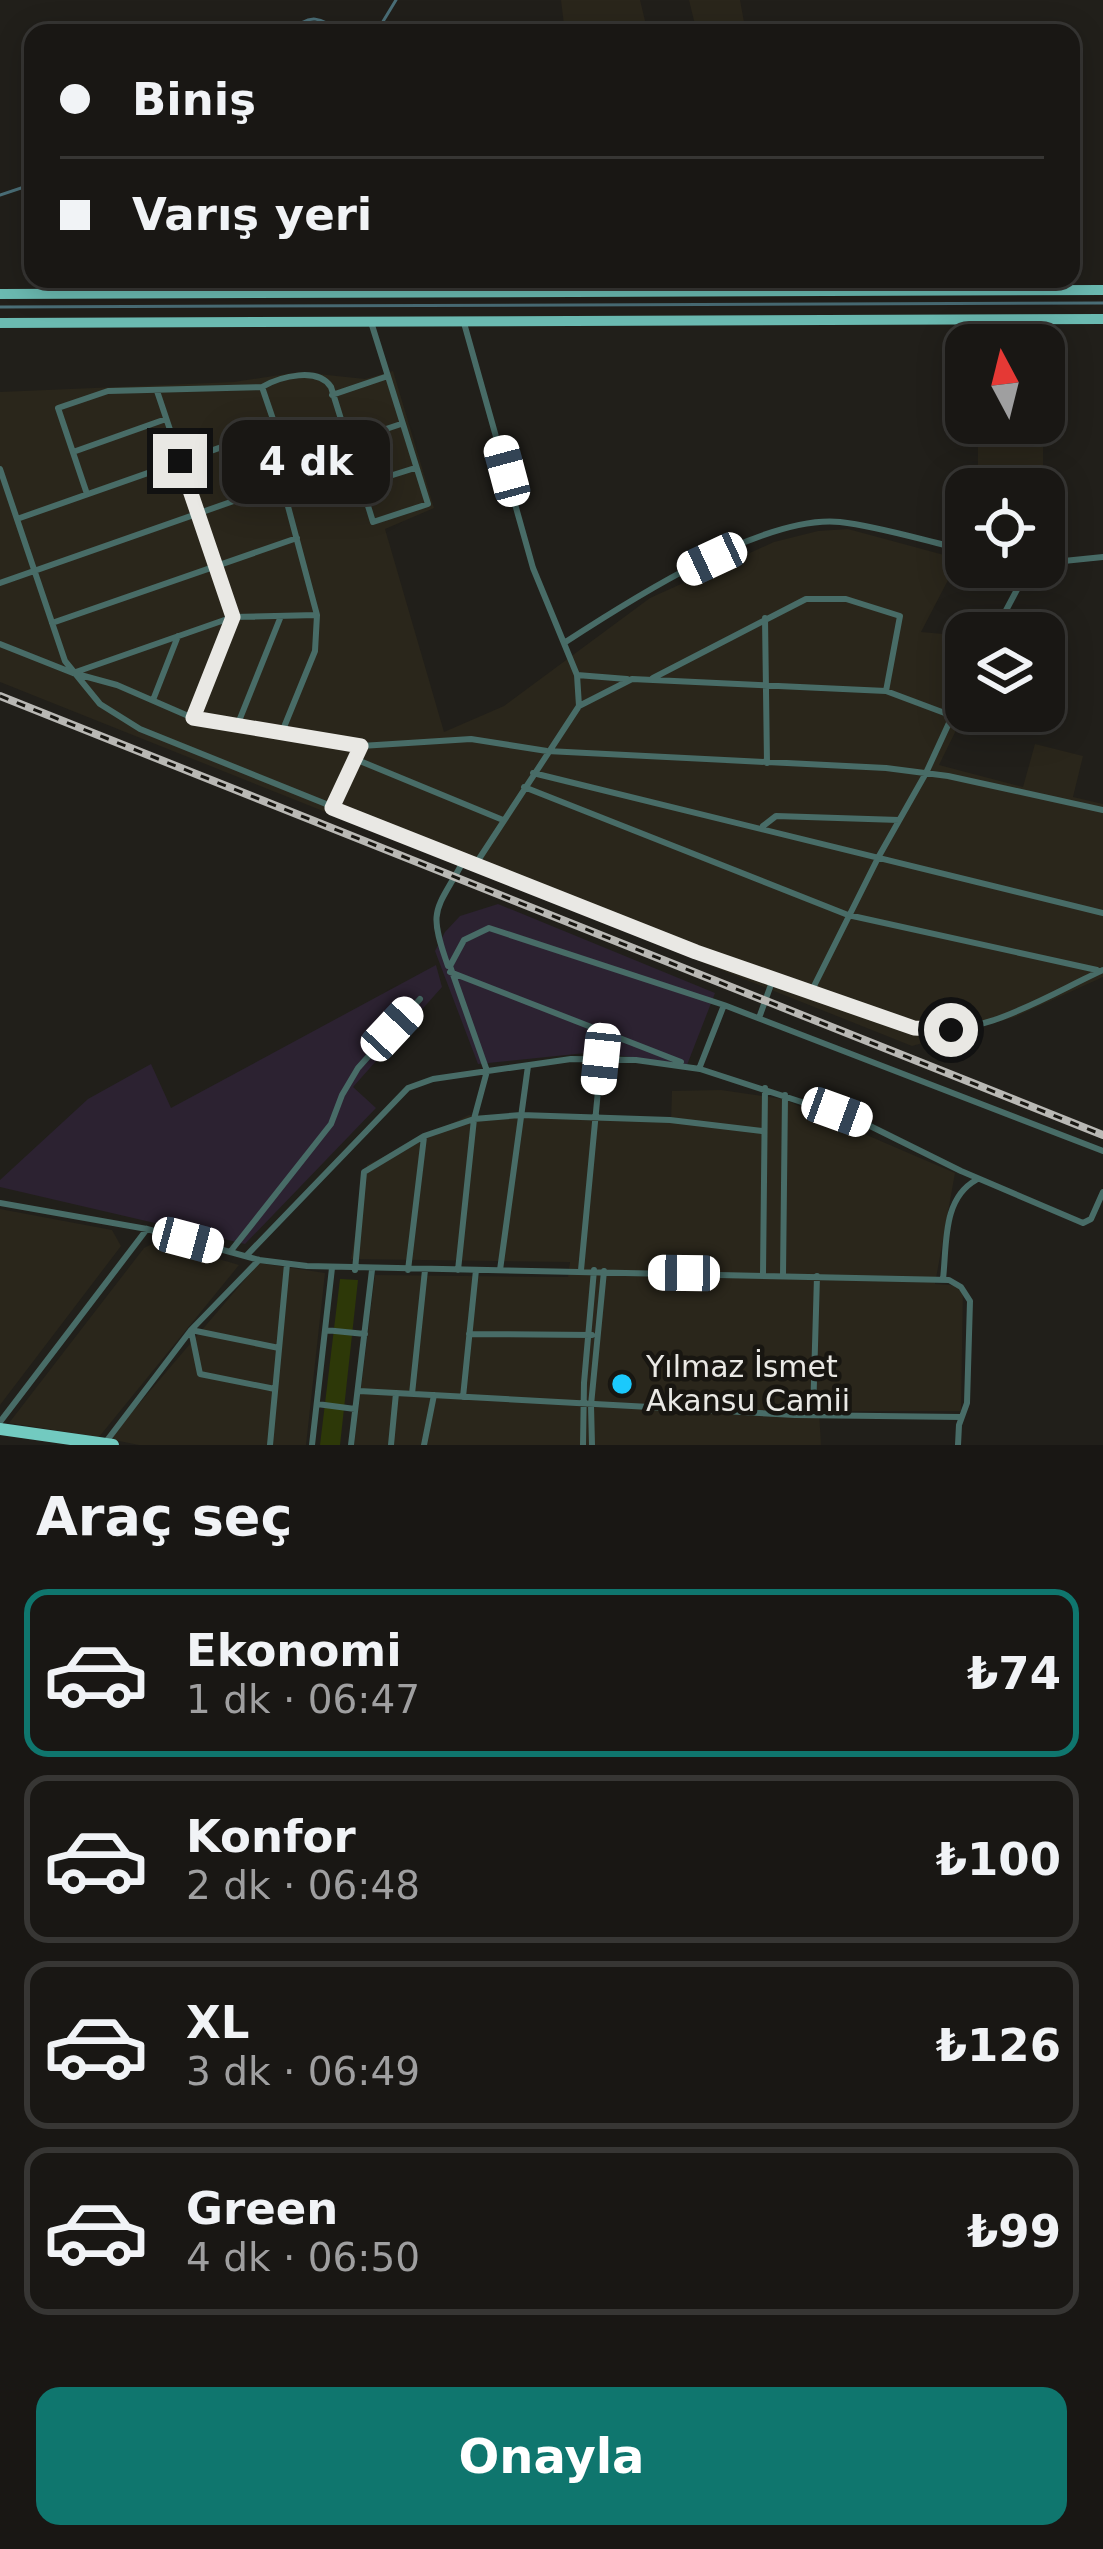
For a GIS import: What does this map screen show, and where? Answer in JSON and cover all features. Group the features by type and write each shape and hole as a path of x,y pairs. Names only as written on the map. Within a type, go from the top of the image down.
{"highway":[{"path":"0,1425 109,1444"}],"main road":[{"path":"0,294 1103,290"},
{"path":"0,323 1103,319"}],"street":[{"path":"87,494 58,409 107,391 262,386 318,375 330,383 373,522 428,504 371,322"},
{"path":"464,323 533,568 577,675 579,706"},
{"path":"332,394 386,377"},
{"path":"262,386 277,428 282,484 317,615 315,651 282,732"},
{"path":"157,392 233,617 193,718"},
{"path":"73,452 166,419"},
{"path":"347,442 401,424"},
{"path":"17,518 277,428"},
{"path":"361,485 416,467"},
{"path":"0,469 73,673 100,704 129,724 475,865 914,1028 951,1030 1019,1009 1102,970"},
{"path":"0,583 282,484"},
{"path":"0,503 10,500"},
{"path":"564,643 647,590 745,545 793,529 837,522 945,545"},
{"path":"52,623 297,538"},
{"path":"1065,561 1103,557"},
{"path":"649,680 806,599 846,599 899,616 886,691"},
{"path":"73,673 233,617 317,615"},
{"path":"237,726 281,616"},
{"path":"765,618 767,763"},
{"path":"152,700 178,636"},
{"path":"0,644 117,685 193,718 361,746 471,739 547,751 926,772 1103,810"},
{"path":"577,675 886,691 945,713"},
{"path":"475,865 579,706 632,679"},
{"path":"811,992 945,727"},
{"path":"332,808 361,746"},
{"path":"355,759 503,820"},
{"path":"533,773 1103,913"},
{"path":"524,787 848,915 1102,970"},
{"path":"762,828 776,816 899,820"},
{"path":"458,1270 474,1119 487,1071 435,927 435,910 464,860"},
{"path":"450,972 453,955 464,940 495,928 724,1005 1103,1151"},
{"path":"450,972 700,1069 882,1130 1083,1223 1091,1219 1103,1192"},
{"path":"759,1018 773,979"},
{"path":"230,1252 331,1124 358,1068 420,999"},
{"path":"700,1069 724,1005"},
{"path":"246,1256 402,1092 427,1080 528,1064 601,1059 700,1069"},
{"path":"581,1270 601,1059"},
{"path":"500,1270 528,1064"},
{"path":"764,1274 766,1088"},
{"path":"783,1275 785,1095"},
{"path":"355,1270 364,1172 424,1136 474,1119 521,1115 670,1120 762,1131"},
{"path":"408,1270 424,1136"},
{"path":"943,1279 953,1204 965,1187 980,1179"},
{"path":"0,1203 147,1229 259,1260 355,1270 604,1270 943,1279 958,1284 970,1301 967,1402 958,1445"},
{"path":"0,1425 147,1229"},
{"path":"109,1444 191,1330 259,1260"},
{"path":"270,1445 287,1264"},
{"path":"313,1445 332,1268"},
{"path":"351,1445 372,1270"},
{"path":"412,1394 425,1270"},
{"path":"463,1397 476,1270"},
{"path":"588,1445 588,1335 594,1270"},
{"path":"588,1405 604,1270"},
{"path":"813,1415 818,1276"},
{"path":"191,1330 279,1348"},
{"path":"191,1330 200,1374 275,1389"},
{"path":"325,1330 365,1334"},
{"path":"470,1334 598,1336"},
{"path":"359,1390 588,1405 961,1417"},
{"path":"391,1445 397,1393"},
{"path":"424,1445 434,1395"},
{"path":"317,1404 356,1409"}],"shaded area":[{"path":"561,0 640,0 646,24 564,24"},
{"path":"689,0 740,0 744,24 695,24"},
{"path":"393,371 434,508 385,529 444,732 504,706 650,598 774,542 848,529 945,555 945,586 921,632 945,634 945,732 955,732 939,765 1023,787 1035,744 1083,756 1073,797 1103,804 1103,977 1015,1017 912,1046 0,682 0,392 234,382 299,372 365,379"},
{"path":"978,444 1043,444 1043,468 978,468"},
{"path":"498,904 715,993 687,1065 595,1052 478,1064 435,951 460,916"},
{"path":"436,965 442,987 353,1087 376,1108 245,1244 0,1187 0,1180 88,1099 151,1064 171,1108"},
{"path":"721,1090 783,1099 955,1173 935,1284 963,1286 961,1411 819,1411 821,1445 354,1445 375,1275 568,1277 570,1262 351,1259 367,1165 469,1115 671,1122 672,1091"},
{"path":"0,1209 112,1230 121,1246 0,1405"},
{"path":"158,1241 239,1265 99,1437 9,1423 144,1248"},
{"path":"259,1263 325,1273 306,1445 139,1445 109,1439"}],"green space":[{"path":"340,1279 358,1280 340,1445 320,1445"}],"waterway":[{"path":"381,24 396,0"},
{"path":"301,24 315,19 329,24"},
{"path":"0,195 24,187"},
{"path":"0,307 1103,303"}],"railway":[{"path":"0,696 1103,1135"}],"place":[{"name":"Yılmaz İsmet Akansu Camii","path":"622,1384"}],"route":[{"path":"180,461 233,617 193,718 361,746 332,808 696,952 914,1028 951,1030"}]}
